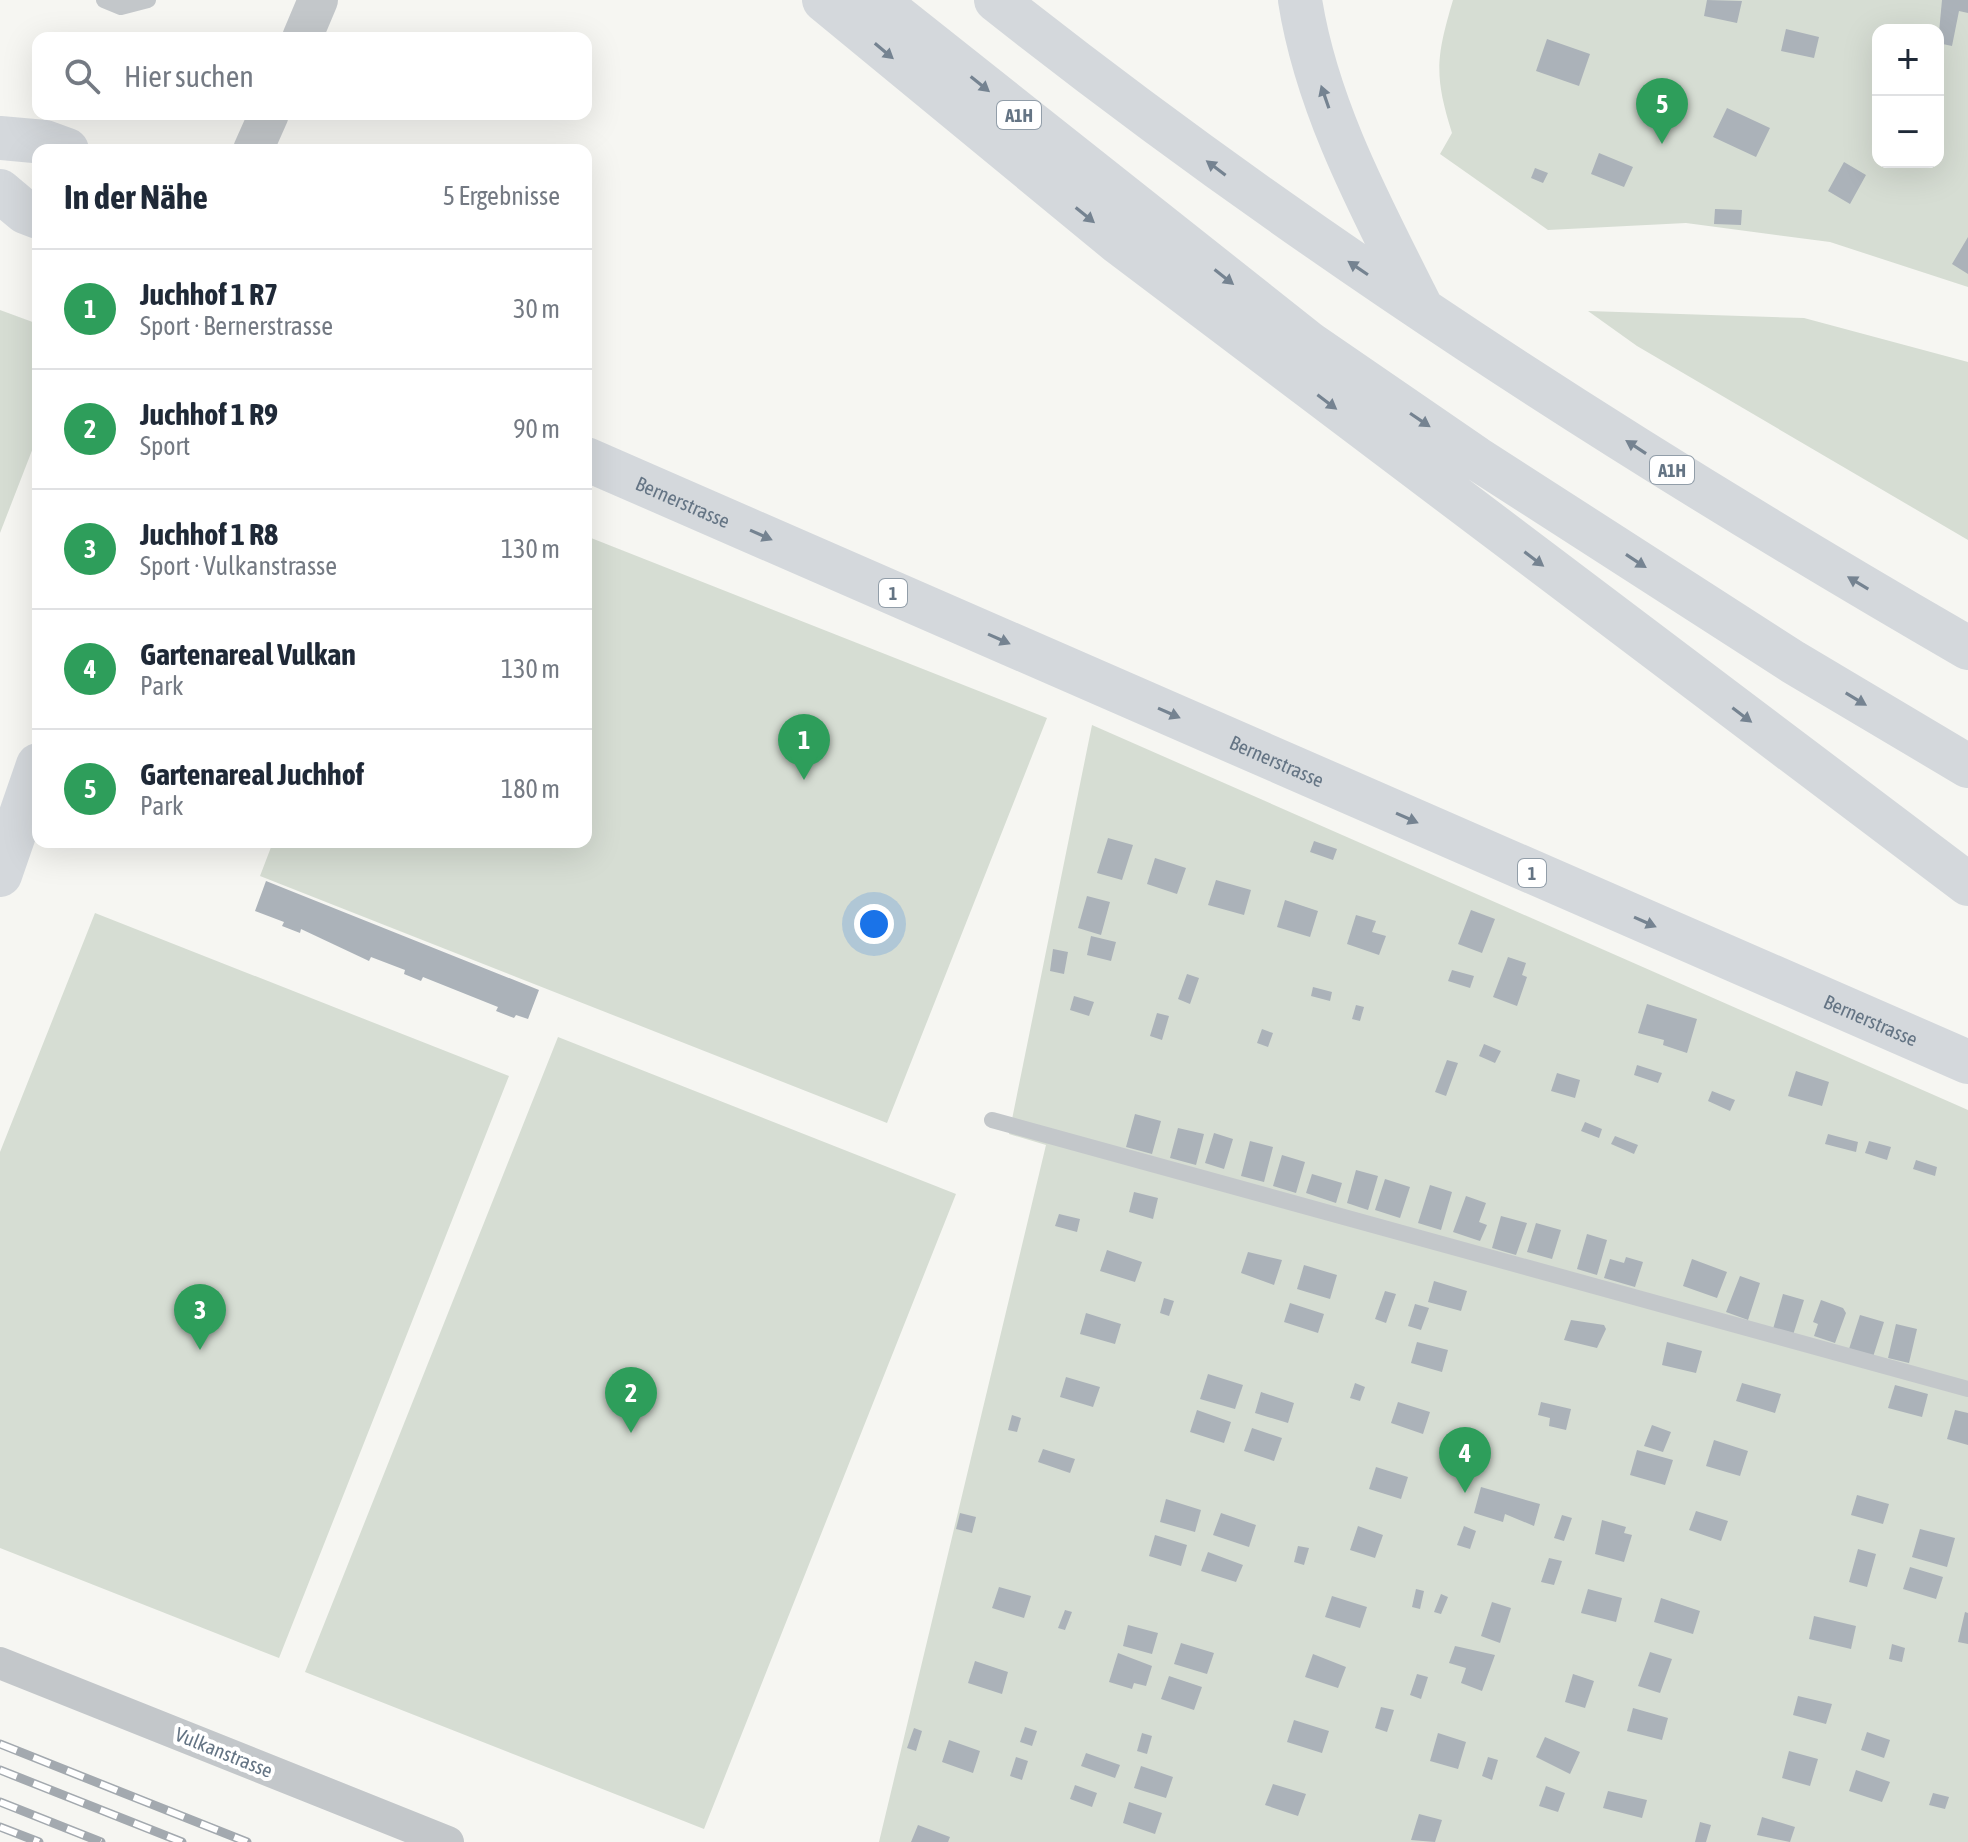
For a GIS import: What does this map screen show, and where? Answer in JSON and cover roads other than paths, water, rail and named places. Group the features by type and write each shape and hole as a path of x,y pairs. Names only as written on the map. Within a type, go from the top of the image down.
{"main road":[{"path":"824,0 1119,243 1968,884"},
{"name":"A1H","path":"876,0 1162,230 1310,344 1476,458 1780,653 1968,766"},
{"name":"A1H","path":"996,0 1279,214 1423,311 1712,496 1968,648"},
{"path":"1300,0 1306,37 1319,78 1355,169 1423,311"},
{"path":"0,138 50,144"},
{"path":"0,191 32,215"},
{"name":"Bernerstrasse","path":"592,462 1968,1062"},
{"path":"0,875 32,782"}],"street":[{"path":"305,32 318,0"},
{"path":"256,144 266,120"},
{"name":"Vulkanstrasse","path":"0,1663 448,1842"}],"lane":[{"path":"104,0 121,7 148,0"},
{"path":"992,1120 1968,1389"}],"railway":[{"path":"0,1744 247,1842"},
{"path":"0,1770 182,1842"},
{"path":"0,1802 101,1842"},
{"path":"0,1827 39,1842"}],"place":[{"name":"Gartenareal Juchhof","path":"1662,144"},
{"name":"Juchhof 1 R7","path":"804,780"},
{"name":"Juchhof 1 R8","path":"200,1350"},
{"name":"Juchhof 1 R9","path":"631,1433"},
{"name":"Gartenareal Vulkan","path":"1465,1493"}]}
